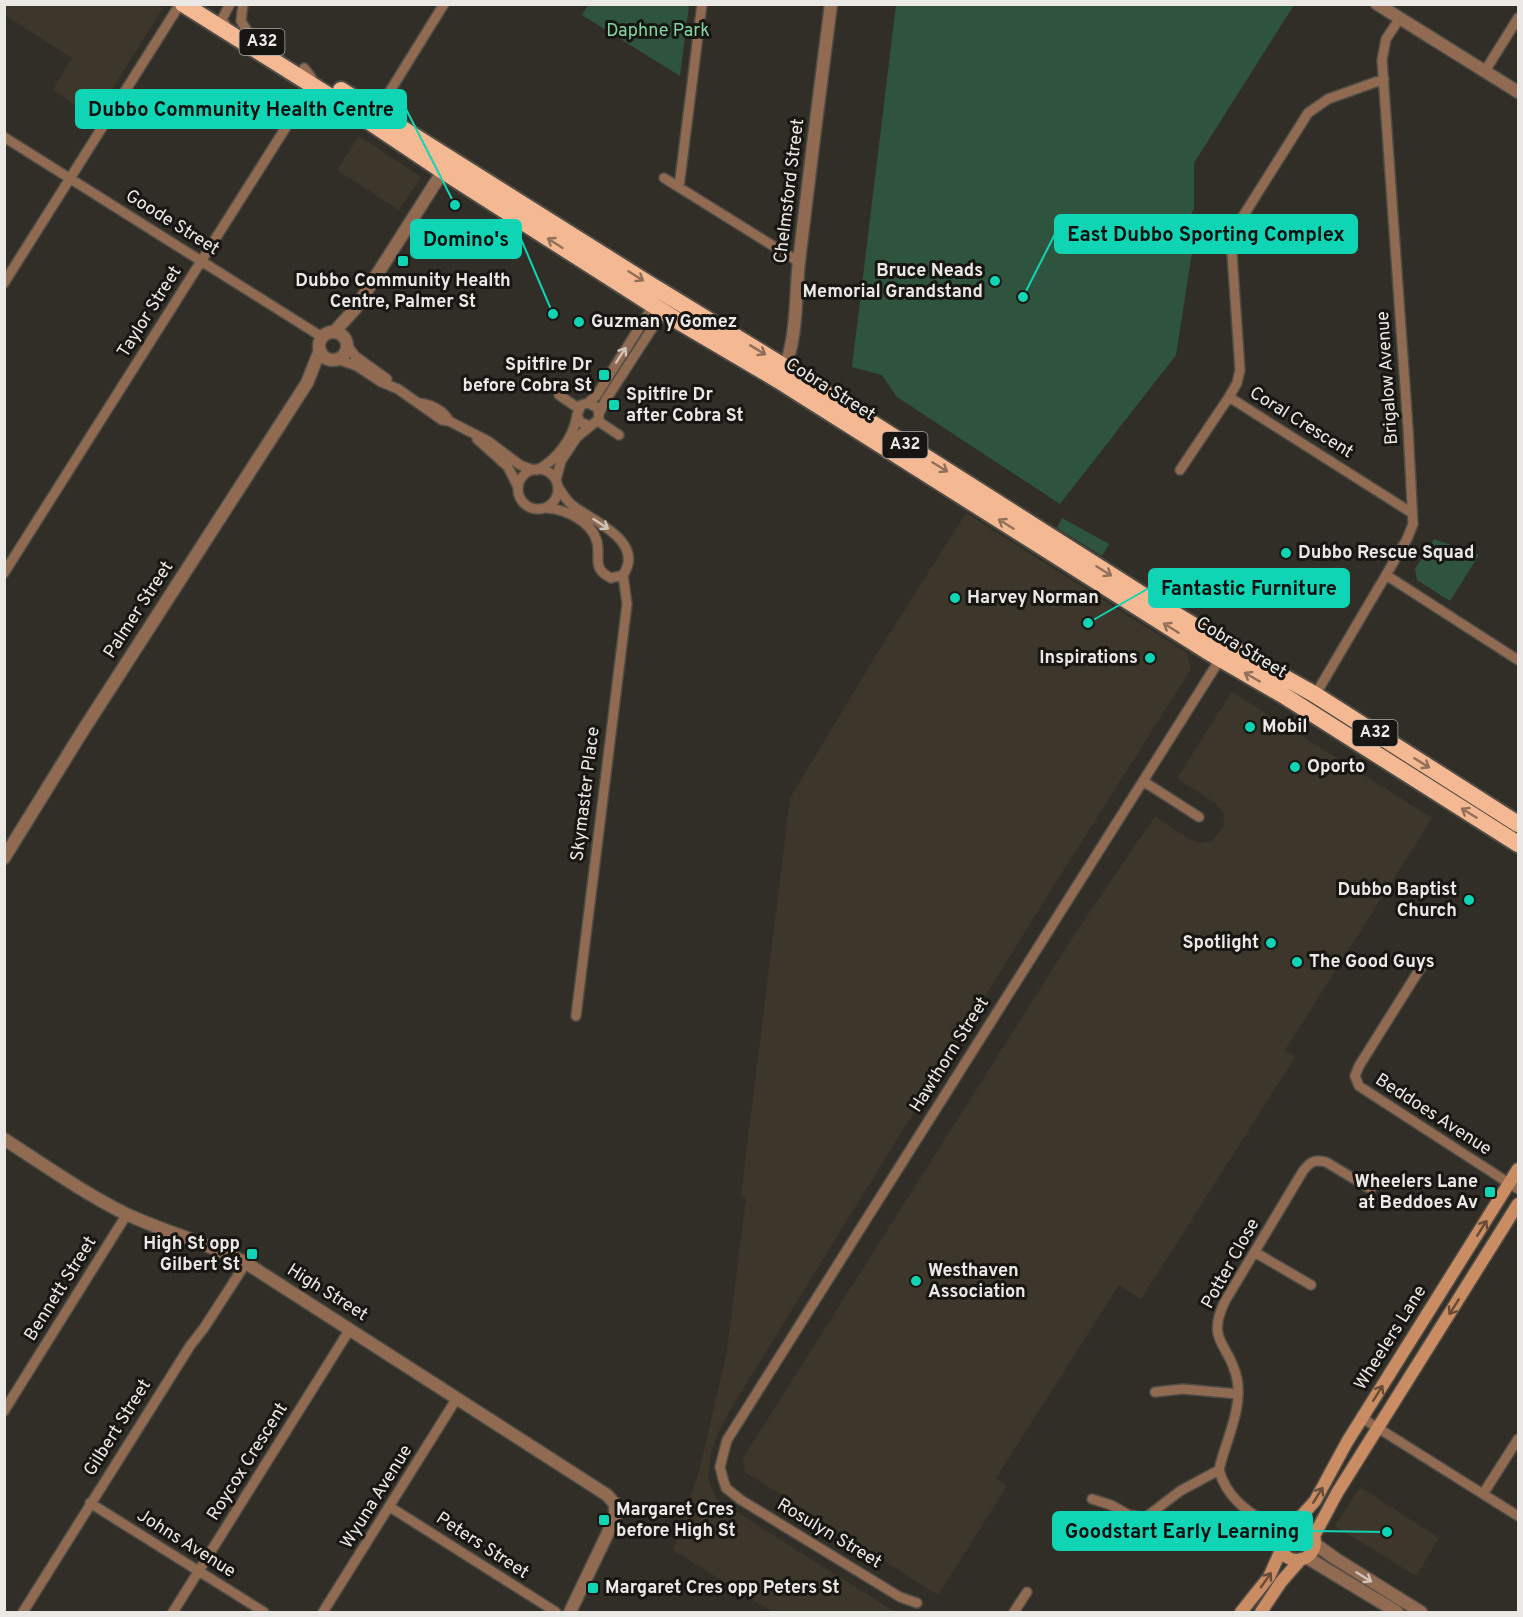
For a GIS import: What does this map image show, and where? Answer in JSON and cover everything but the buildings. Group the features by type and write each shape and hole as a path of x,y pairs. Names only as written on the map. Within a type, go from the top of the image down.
{"highway":[{"name":"Cobra Street","path":"182,4 304,68 377,112 424,150"},
{"name":"Cobra Street","path":"203,4 226,10 249,40 312,86 424,150 663,302"},
{"path":"355,112 366,115 377,112"},
{"path":"424,150 440,157 443,171"},
{"name":"Cobra Street","path":"443,171 782,373 823,392 1128,586 1313,714 1518,844"},
{"name":"Cobra Street","path":"1224,653 1314,694 1518,824"}],"main road":[{"name":"Wheelers Lane","path":"1294,1524 1315,1501 1362,1418 1516,1178"},
{"name":"Wheelers Lane","path":"1315,1540 1328,1507 1518,1204"},
{"path":"1261,1612 1281,1582 1303,1558 1311,1554 1315,1540 1304,1525 1294,1524 1281,1533 1279,1544 1281,1550 1289,1558 1303,1558"},
{"path":"1241,1612 1269,1577 1281,1550"}],"street":[{"path":"4,283 182,4"},
{"path":"243,4 240,16 249,40"},
{"path":"377,112 444,4"},
{"path":"679,187 702,4"},
{"name":"Chelmsford Street","path":"782,373 792,337 831,4"},
{"path":"1377,4 1518,92"},
{"name":"Brigalow Avenue","path":"1313,714 1314,694 1407,539 1413,524 1382,60 1386,39 1400,18"},
{"path":"1485,71 1518,18"},
{"path":"304,68 311,77 312,86"},
{"path":"1189,219 1231,239 1308,112 1328,99 1384,79"},
{"name":"Taylor Street","path":"4,573 312,86"},
{"name":"Goode Street","path":"4,137 202,261 337,338 355,356 398,389"},
{"path":"337,338 443,171"},
{"path":"664,177 799,262"},
{"name":"Coral Crescent","path":"1231,239 1240,370 1237,383 1229,397 1412,513"},
{"path":"518,487 523,476 548,464 558,453 575,426 578,412 596,396 663,302"},
{"path":"546,508 555,499 559,466 564,456 577,436 596,419 663,302"},
{"name":"Palmer Street","path":"4,858 82,732 307,383 320,351 319,346 337,338 343,355 307,383"},
{"path":"320,351 326,357 357,366 381,382 398,389 419,403 423,409 488,441 520,465 548,472 557,484"},
{"path":"559,395 578,412 580,422 596,419 619,435"},
{"path":"1180,470 1229,397"},
{"path":"588,403 596,405 596,419"},
{"path":"473,435 508,467 518,487 520,498 528,507 562,510 585,524 597,540 597,561 601,571 611,578 623,575"},
{"name":"Skymaster Place","path":"557,484 571,505 611,530 620,541 628,558 627,568 623,575 627,604 576,1016"},
{"path":"1386,575 1518,660"},
{"name":"Hawthorn Street","path":"726,1488 720,1467 727,1440 733,1428 1224,653"},
{"path":"1143,781 1198,817"},
{"name":"Beddoes Avenue","path":"1423,964 1359,1066 1355,1077 1359,1086 1368,1094 1516,1178"},
{"name":"High Street","path":"4,1140 127,1214 227,1253 246,1263 607,1495 615,1504 616,1512 612,1526 570,1612"},
{"name":"Potter Close","path":"1219,1470 1239,1394 1234,1368 1219,1342 1216,1331 1225,1301 1310,1162 1318,1160 1326,1162 1371,1190"},
{"name":"Bennett Street","path":"4,1411 127,1214"},
{"path":"1256,1253 1311,1285"},
{"name":"Gilbert Street","path":"23,1612 190,1346 246,1263"},
{"name":"Roycox Crescent","path":"173,1612 351,1329"},
{"path":"1155,1392 1183,1389 1239,1394"},
{"name":"Wyuna Avenue","path":"323,1612 457,1398"},
{"path":"1362,1418 1518,1516"},
{"path":"1483,1494 1518,1439"},
{"path":"1092,1499 1111,1505 1129,1515 1145,1518 1180,1491 1219,1470 1225,1488 1237,1503 1281,1533"},
{"name":"Rosulyn Street","path":"726,1488 741,1500 900,1597 917,1603"},
{"name":"Johns Avenue","path":"90,1503 264,1612"},
{"name":"Peters Street","path":"390,1507 556,1612"},
{"path":"1145,1518 1151,1531"},
{"path":"1315,1540 1336,1559 1421,1612"},
{"path":"1303,1558 1397,1612"},
{"path":"1014,1612 1027,1592"}],"shaded area":[{"path":"5,5 157,5 163,8 94,118 53,90 72,58 5,15"},
{"path":"359,136 421,177 399,210 337,170"},
{"path":"966,513 1187,653 1191,669 1044,901 730,1410 716,1437 711,1453 708,1478 716,1499 895,1612 773,1612 673,1550 699,1471 726,1357 746,1198 741,1196 790,798"},
{"path":"1232,692 1432,818 1285,1050 1295,1057 1141,1299 1119,1285 996,1478 1007,1486 938,1595 745,1472 743,1458 1082,923 1155,817 1191,840 1201,843 1213,840 1223,827 1224,813 1215,803 1177,778"},
{"path":"1360,1487 1439,1538 1416,1576 1335,1526"}],"green space":[{"name":"Daphne Park","path":"588,5 689,5 680,76 582,15"},
{"path":"896,5 1294,5 1194,163 1194,209 1181,231 1194,240 1176,355 1060,504 897,397 882,375 852,367"},
{"path":"1062,518 1109,544 1102,556 1057,528"},
{"path":"1434,539 1479,555 1450,601 1417,580 1415,569"}],"place":[{"name":"Dubbo Community Health Centre","path":"455,205"},
{"name":"Dubbo Community Health Centre, Palmer St","path":"403,261"},
{"name":"Bruce Neads Memorial Grandstand","path":"995,281"},
{"name":"East Dubbo Sporting Complex","path":"1023,297"},
{"name":"Domino's","path":"553,314"},
{"name":"Guzman y Gomez","path":"579,322"},
{"name":"Spitfire Dr before Cobra St","path":"604,375"},
{"name":"Spitfire Dr after Cobra St","path":"614,405"},
{"name":"Dubbo Rescue Squad","path":"1286,553"},
{"name":"Harvey Norman","path":"955,598"},
{"name":"Fantastic Furniture","path":"1088,623"},
{"name":"Inspirations","path":"1150,658"},
{"name":"Mobil","path":"1250,727"},
{"name":"Oporto","path":"1295,767"},
{"name":"Dubbo Baptist Church","path":"1469,900"},
{"name":"Spotlight","path":"1271,943"},
{"name":"The Good Guys","path":"1297,962"},
{"name":"Wheelers Lane at Beddoes Av","path":"1490,1192"},
{"name":"High St opp Gilbert St","path":"252,1254"},
{"name":"Westhaven Association","path":"916,1281"},
{"name":"Margaret Cres before High St","path":"604,1520"},
{"name":"Goodstart Early Learning","path":"1387,1532"},
{"name":"Margaret Cres opp Peters St","path":"593,1588"}]}
